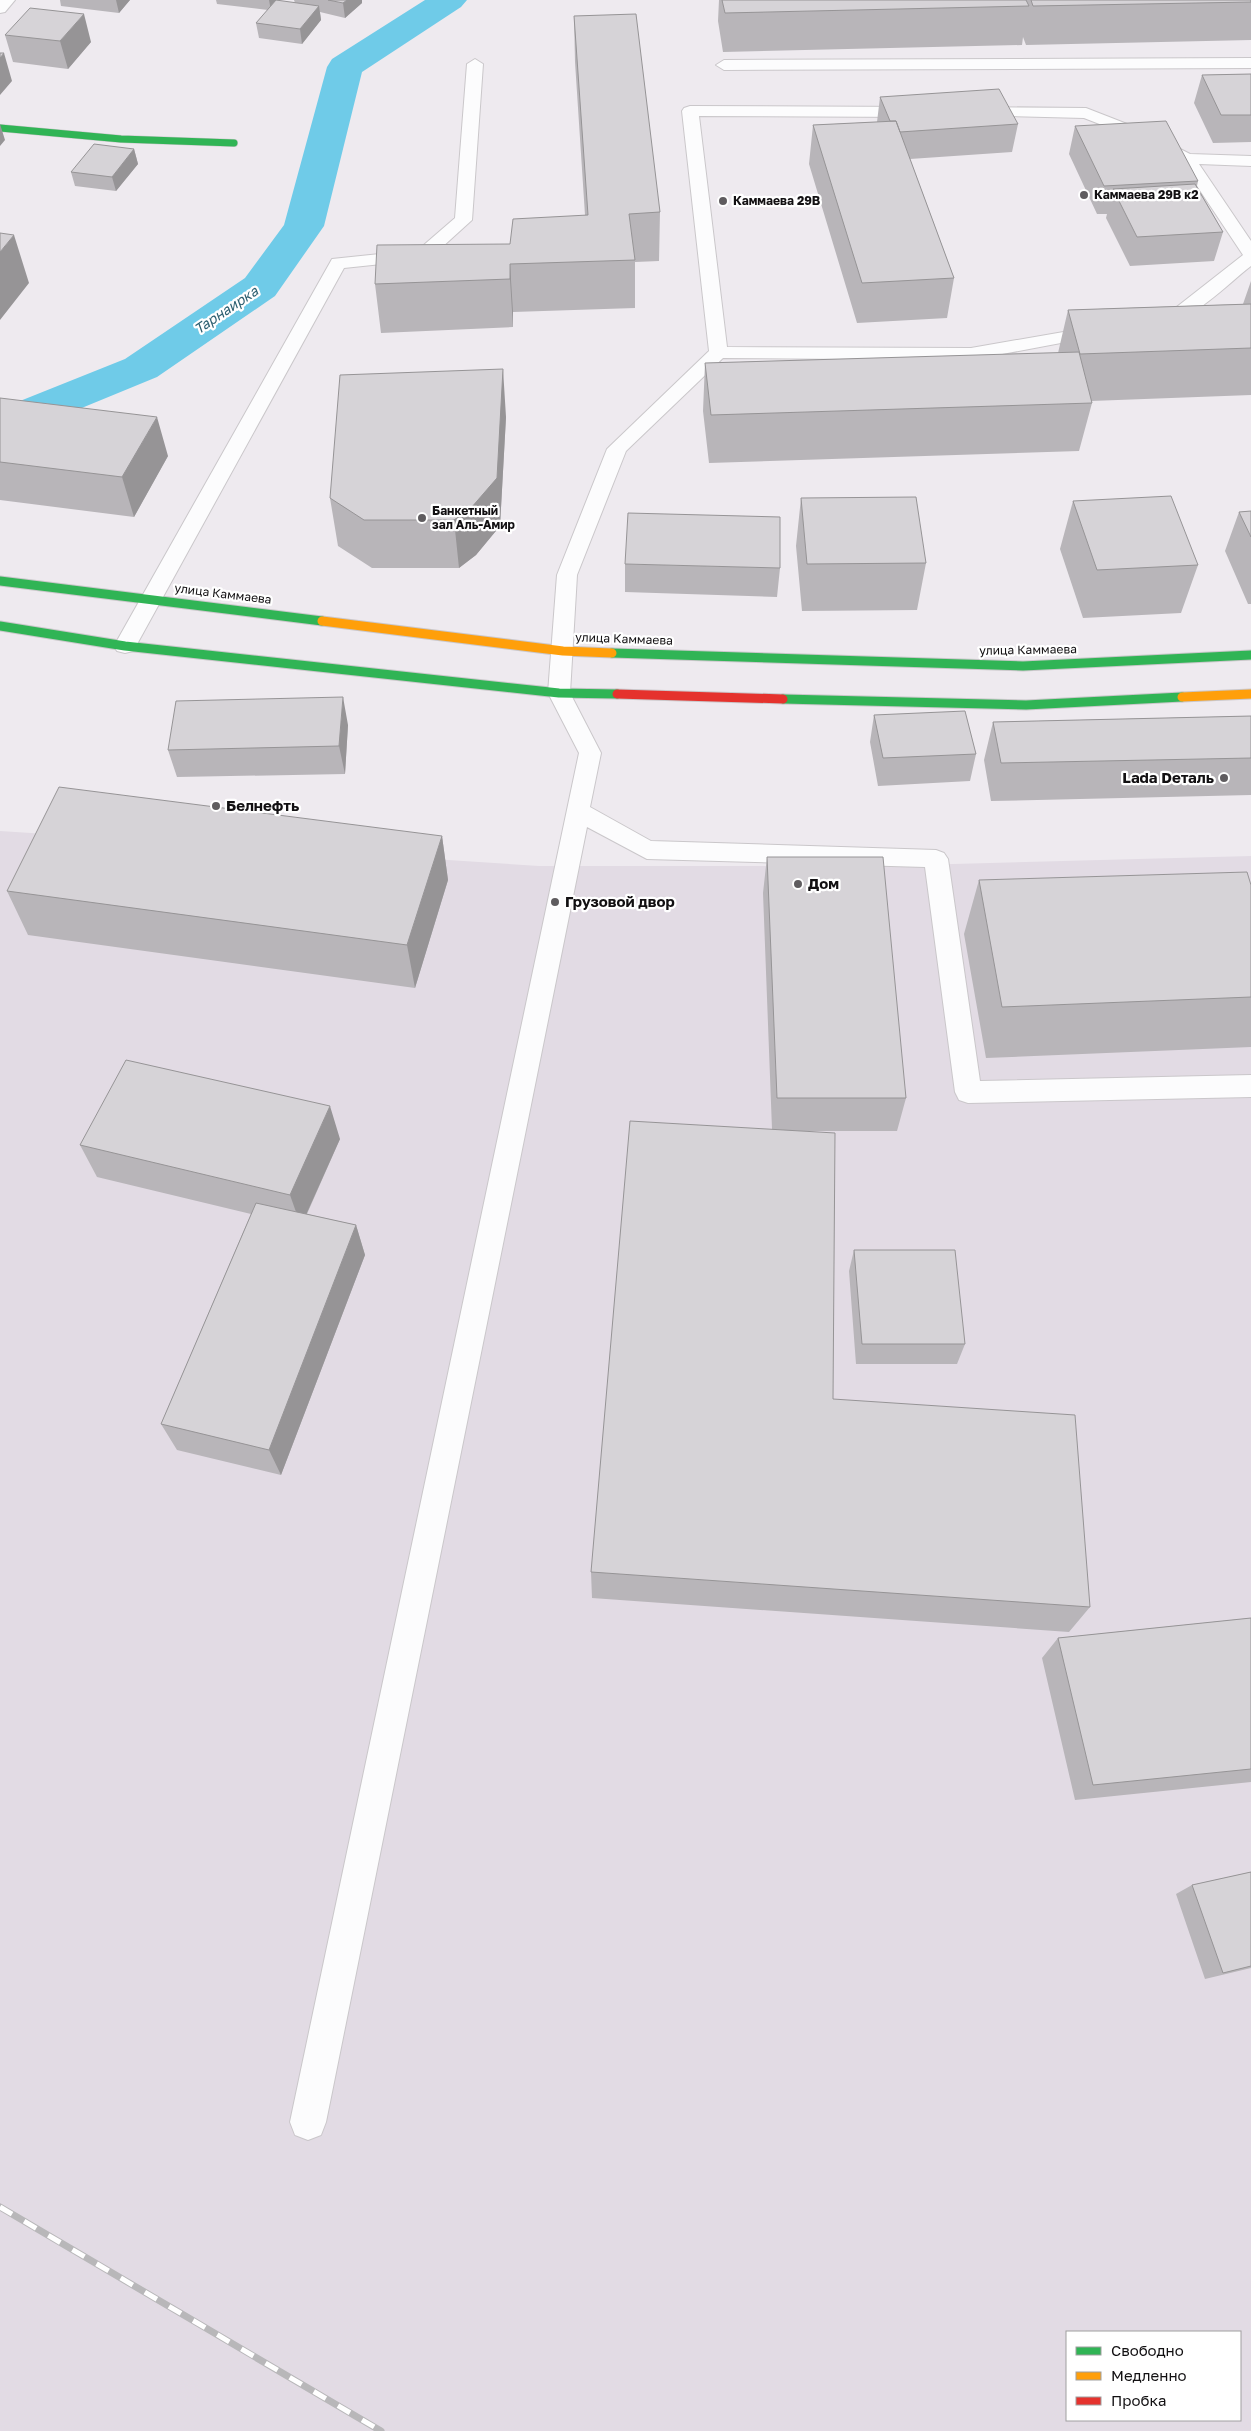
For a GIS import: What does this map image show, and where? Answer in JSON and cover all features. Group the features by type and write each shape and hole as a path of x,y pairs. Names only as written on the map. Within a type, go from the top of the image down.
{"main road":[{"path":"0,128 121,139 234,143"},
{"name":"улица Каммаева","path":"0,580 72,592 150,599 562,651 1023,666 1251,655"},
{"path":"0,626 125,646 559,693 1026,706 1251,694"}],"street":[{"path":"0,9 8,0"},
{"path":"724,65 1251,63"},
{"path":"125,646 338,263 423,255 463,220 475,64"},
{"path":"718,352 690,111 928,112"},
{"path":"957,112 1086,113 1139,134 1187,159 1251,161"},
{"path":"1136,324 1175,317 1251,256 1187,159"},
{"path":"308,2122 590,753 559,693 568,575 617,449 718,352 970,354 1117,328"},
{"path":"578,811 647,850 936,859 968,1092 1251,1086"}],"shaded area":[{"path":"0,831 539,866 879,866 1251,856 1251,2431 0,2431"}],"building":[{"path":"276,0 319,6 300,29 256,23"},
{"path":"328,0 347,0 343,3"},
{"path":"722,0 1026,0 1029,6 725,13"},
{"path":"1031,0 1251,0 1251,2 1033,6"},
{"path":"30,8 84,14 60,41 5,35"},
{"path":"636,14 660,212 629,214 635,260 510,264 510,279 375,284 377,245 510,244 513,219 588,215 574,16"},
{"path":"1251,74 1251,115 1221,115 1202,75"},
{"path":"999,89 1018,124 900,132 896,121 890,121 880,97"},
{"path":"896,121 954,278 862,283 813,125"},
{"path":"1166,121 1198,181 1104,186 1075,126"},
{"path":"94,144 134,149 112,177 71,172"},
{"path":"1195,184 1223,232 1137,237 1113,189"},
{"path":"0,233 14,235 0,252"},
{"path":"1251,304 1251,348 1080,354 1068,310"},
{"path":"1079,352 1092,403 711,415 705,363"},
{"path":"503,369 497,478 471,508 454,520 364,520 330,498 340,375"},
{"path":"0,398 157,417 122,477 0,462"},
{"path":"1171,496 1198,565 1097,570 1073,501"},
{"path":"916,497 926,563 807,564 801,498"},
{"path":"1251,511 1251,537 1239,512"},
{"path":"628,513 780,517 780,568 625,564"},
{"path":"343,697 339,746 168,750 176,701"},
{"path":"965,711 976,754 883,758 874,715"},
{"path":"1251,716 1251,758 1001,763 993,722"},
{"path":"59,787 442,836 407,945 7,891"},
{"path":"767,857 883,857 906,1098 777,1098"},
{"path":"1247,872 1251,885 1251,997 1002,1007 979,880"},
{"path":"126,1060 330,1106 290,1195 80,1145"},
{"path":"630,1121 835,1133 833,1399 1075,1415 1090,1607 591,1572"},
{"path":"256,1203 356,1225 269,1450 161,1424"},
{"path":"854,1250 955,1250 965,1344 862,1344"},
{"path":"1251,1618 1251,1769 1093,1785 1058,1638"},
{"path":"1251,1872 1251,1966 1223,1973 1192,1885"}],"waterway":[{"name":"Тарнаирка","path":"0,425 141,368 260,287 304,226 345,67 449,0"}],"railway":[{"path":"0,2207 381,2431"}],"traffic: fast":[{"path":"0,128 121,139 234,143"},
{"path":"0,581 322,621"},
{"path":"0,626 125,646 559,693 617,694"},
{"path":"612,653 1023,666 1251,655"},
{"path":"783,699 1026,705 1182,697"}],"traffic: slow":[{"path":"322,621 563,651 612,653"},
{"path":"1182,697 1251,694"}],"traffic: jam":[{"path":"617,694 783,699"}],"place":[{"name":"Каммаева 29В к2","path":"1084,195"},
{"name":"Каммаева 29В","path":"723,201"},
{"name":"Банкетный зал Аль-Амир","path":"422,518"},
{"name":"Lada Dеталь","path":"1224,778"},
{"name":"Белнефть","path":"216,806"},
{"name":"Дом","path":"798,884"},
{"name":"Грузовой двор","path":"555,902"}]}
